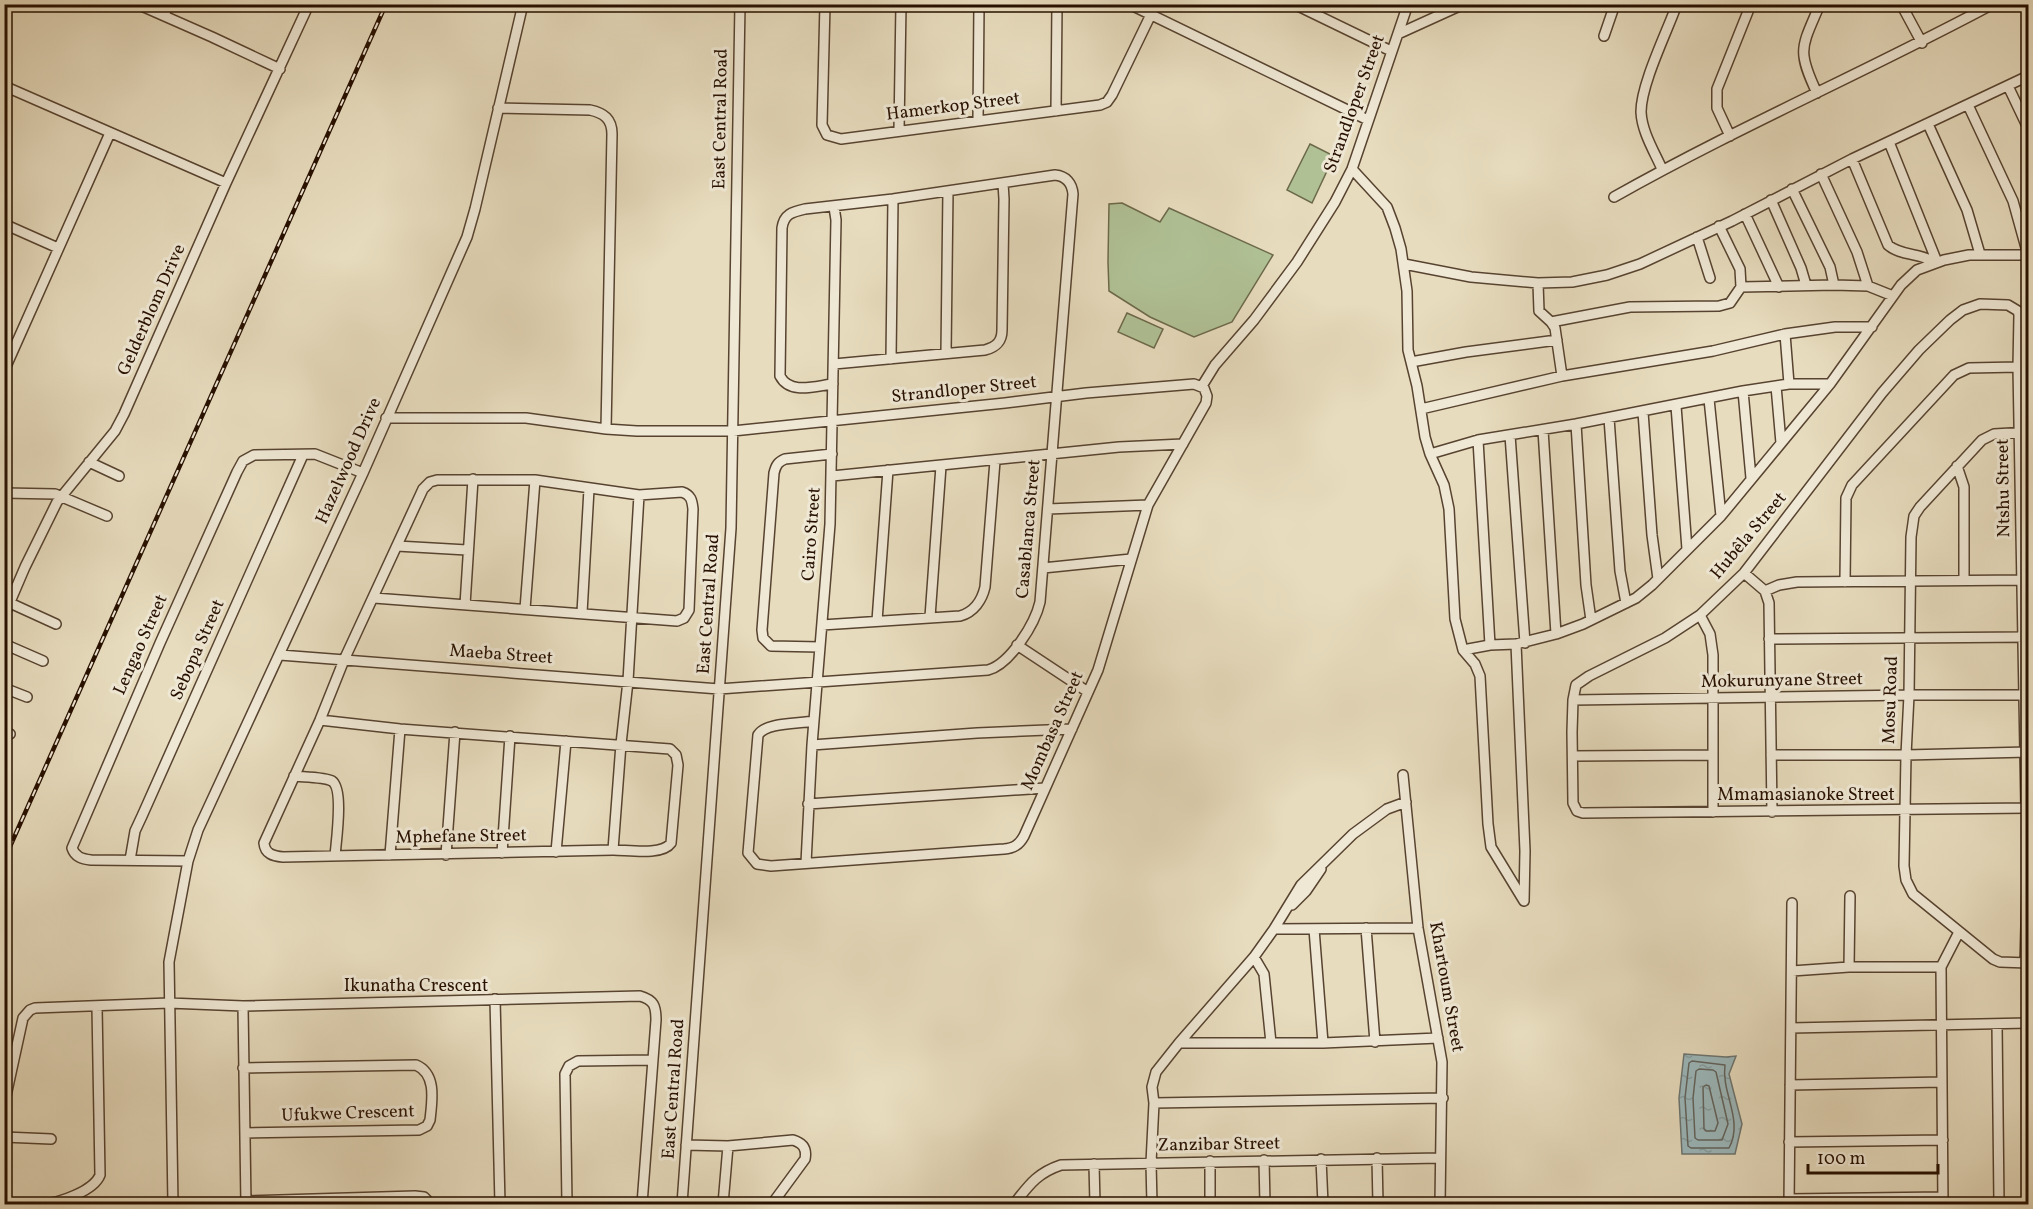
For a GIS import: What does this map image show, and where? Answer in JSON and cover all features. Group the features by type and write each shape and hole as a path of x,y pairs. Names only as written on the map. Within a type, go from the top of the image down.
{"street":[{"path":"137,4 280,69"},
{"path":"164,15 169,4"},
{"name":"Gelderblom Drive","path":"4,616 25,567 61,496 115,431 124,414 226,183 309,4"},
{"name":"Hazelwood Drive","path":"173,1204 169,962 188,861 198,830 363,473 467,237 523,4"},
{"name":"East Central Road","path":"682,1204 730,528 740,4"},
{"name":"Hamerkop Street","path":"825,4 822,125 825,133 833,138 841,139 1095,106 1107,102 1156,4"},
{"path":"899,130 901,4"},
{"path":"978,120 979,4"},
{"path":"1056,111 1058,4"},
{"path":"1129,4 1368,120"},
{"path":"1294,4 1313,9 1391,51"},
{"name":"Strandloper Street","path":"386,418 526,418 606,429 660,432 733,431 1086,393 1201,386 1297,262 1335,202 1352,169 1408,4"},
{"path":"1398,34 1464,4"},
{"path":"1604,36 1616,4"},
{"path":"1662,170 1643,125 1642,99 1677,4"},
{"path":"1730,136 1717,108 1717,89 1751,4"},
{"path":"1817,93 1803,56 1807,36 1820,4"},
{"path":"1901,4 1922,43"},
{"path":"1614,197 1662,170 1922,43 1993,4"},
{"path":"1404,264 1471,277 1538,283 1572,282 1607,275 1640,264 1745,214 1821,174 2028,76"},
{"path":"4,86 226,183"},
{"path":"2008,86 2028,128"},
{"path":"1462,650 1490,645 1520,644 1556,634 1591,621 1645,591 1720,516 1830,384 1909,276 1936,262 1980,254 2028,255 2013,201 1968,105"},
{"path":"498,108 590,110 603,114 610,123 612,134 606,429"},
{"path":"1928,124 1967,210 1980,254"},
{"path":"4,371 110,133"},
{"path":"1889,142 1936,262"},
{"path":"1852,159 1888,245 1894,250 1923,256 1936,262"},
{"path":"1352,169 1387,207 1404,264 1408,350 1425,437 1444,485 1449,509 1455,619 1462,650 1475,664 1480,676 1491,847 1524,900 1520,644 1510,435"},
{"path":"1821,174 1857,252 1868,286"},
{"name":"Casablanca Street","path":"719,689 988,670 1003,663 1037,616 1043,568 1073,194 1071,184 1064,177 1055,175 1003,183"},
{"path":"833,384 792,387 786,385 780,376 784,218 791,212 1003,183 1001,339 997,345 989,349 834,364"},
{"path":"1792,189 1830,267 1834,285"},
{"path":"946,353 948,191"},
{"path":"891,359 893,199"},
{"path":"1771,200 1801,268 1806,285"},
{"name":"Cairo Street","path":"806,862 812,745 830,524 837,220 834,207"},
{"path":"1745,214 1779,287"},
{"path":"4,225 58,248"},
{"path":"1551,322 1630,307 1725,305 1734,299 1741,287 1740,269 1719,226"},
{"path":"1697,237 1710,278"},
{"path":"1538,283 1539,311 1551,322 1557,340 1562,376"},
{"path":"1741,287 1868,286 1893,296"},
{"name":"Hubêla Street","path":"1573,700 1576,685 1580,681 1665,638 1700,615 1744,573 1876,400 1931,338 1957,315 1972,306 2000,304 2018,310"},
{"name":"Ntshu Street","path":"2018,310 2018,368 2024,432 2027,808"},
{"path":"1421,409 1562,376 1713,351 1785,334 1835,327 1872,327"},
{"path":"1785,334 1789,384"},
{"path":"1411,362 1557,340"},
{"path":"1845,582 1846,498 1852,485 1954,375 1969,368 2018,368"},
{"path":"1430,454 1478,440 1643,412 1743,391 1789,384 1830,384"},
{"name":"Mombasa Street","path":"814,721 769,727 761,730 758,735 748,841 748,853 754,862 771,866 1012,848 1020,842 1098,670 1148,505 1207,399 1206,391 1201,386"},
{"path":"1776,386 1781,443"},
{"path":"1743,391 1751,478"},
{"path":"1709,399 1720,516"},
{"path":"1677,405 1687,549"},
{"path":"1643,412 1652,535 1658,579"},
{"path":"1609,418 1620,571 1626,603"},
{"path":"1576,424 1585,574 1591,621"},
{"path":"1543,430 1556,634"},
{"name":"Mosu Road","path":"2024,432 1988,436 1957,466 1914,516 1911,537 1904,866 1913,894 1993,959 2000,962 2027,963"},
{"path":"1478,440 1490,645"},
{"path":"832,476 1130,446 1183,444"},
{"path":"820,647 771,646 763,638 762,630 776,466 779,461 785,459 832,454"},
{"name":"Lengao Street","path":"188,861 84,859 75,854 73,844 240,466 247,458 254,455 323,456 363,473"},
{"name":"Sebopa Street","path":"130,860 135,831 303,455"},
{"path":"822,625 960,616 968,613 984,591 995,461"},
{"path":"89,462 119,476"},
{"path":"930,617 941,466"},
{"path":"1957,466 1964,487 1964,580"},
{"path":"877,621 888,470"},
{"path":"465,605 473,479"},
{"path":"335,856 339,797 337,787 332,781 326,779 294,776 344,660 423,489 430,482 437,480 535,480 639,495 686,493 691,499 693,509 690,603 687,614 677,621 374,598"},
{"path":"525,609 535,480"},
{"path":"582,613 589,489"},
{"path":"4,493 42,493 61,496 107,516"},
{"path":"613,850 628,681 639,495"},
{"path":"1048,509 1148,505"},
{"path":"397,546 467,550"},
{"path":"1043,568 1131,560"},
{"path":"1744,573 1765,591 1769,603 1772,812"},
{"path":"1765,591 1788,582 2025,580"},
{"path":"10,603 56,624"},
{"path":"1700,615 1706,623 1711,639 1713,812"},
{"path":"1769,639 2026,638"},
{"path":"4,644 43,661"},
{"path":"1017,645 1088,692"},
{"name":"Maeba Street","path":"280,655 719,689"},
{"path":"4,688 27,697"},
{"name":"Mokurunyane Street","path":"1573,700 1909,694 2026,695"},
{"path":"1573,700 1573,756 1713,755"},
{"path":"320,720 400,729 621,744"},
{"path":"390,855 400,729"},
{"path":"812,745 977,733 1072,729"},
{"path":"446,855 455,732"},
{"path":"502,853 510,736"},
{"path":"556,852 566,741"},
{"name":"Mphefane Street","path":"294,776 267,835 264,847 270,854 276,856 656,851 667,848 671,843 678,765 676,755 665,747 621,744"},
{"path":"1771,755 2026,752"},
{"name":"Mmamasianoke Street","path":"1573,756 1574,803 1577,811 1583,813 2027,808"},
{"name":"Khartoum Street","path":"1403,775 1418,928 1442,1062 1440,1204"},
{"path":"808,804 1046,788"},
{"path":"1152,1204 1151,1163 1154,1103 1152,1087 1156,1072 1254,957 1284,914 1306,891 1323,865 1353,834 1387,809 1406,802"},
{"path":"2027,889 2027,963"},
{"path":"1849,968 1850,896"},
{"path":"1792,903 1789,1202 1943,1201 1941,967 1959,932"},
{"path":"1366,928 1375,1042"},
{"path":"1274,929 1418,928"},
{"path":"1314,929 1323,1043"},
{"path":"1254,957 1264,974 1271,1043"},
{"path":"1792,971 1941,967"},
{"path":"495,999 628,995 647,998 653,1003 656,1013 642,1204"},
{"name":"Ikunatha Crescent","path":"4,1105 23,1018 35,1008 169,1003 243,1006 495,999 500,1204"},
{"path":"243,1006 246,1203 415,1196 424,1197 431,1204"},
{"path":"43,1204 63,1200 91,1187 100,1175 97,1007"},
{"path":"1791,1028 2028,1023"},
{"path":"1997,1024 1999,1204"},
{"path":"1179,1043 1375,1042 1438,1038"},
{"path":"567,1204 564,1105 567,1068 578,1061 653,1060"},
{"name":"Ufukwe Crescent","path":"243,1068 416,1065 427,1072 431,1082 430,1120 427,1126 419,1130 245,1133"},
{"path":"1790,1085 1942,1082"},
{"path":"1154,1103 1443,1098"},
{"path":"4,1137 51,1139"},
{"path":"686,1145 728,1146 793,1140 801,1143 805,1159 772,1204"},
{"path":"1789,1142 1943,1140"},
{"path":"723,1204 728,1146"},
{"path":"1377,1158 1378,1204"},
{"name":"Zanzibar Street","path":"1014,1204 1029,1184 1047,1170 1061,1165 1440,1158"},
{"path":"1322,1159 1323,1204"},
{"path":"1264,1160 1265,1204"},
{"path":"1210,1161 1210,1204"},
{"path":"1094,1164 1095,1204"}],"green space":[{"path":"1310,144 1334,156 1312,203 1287,190"},
{"path":"1122,203 1160,222 1169,208 1273,255 1232,322 1194,337 1150,317 1109,291 1109,204"},
{"path":"1127,313 1163,329 1154,348 1118,332"}],"water":[{"path":"1684,1054 1736,1056 1729,1074 1742,1124 1735,1154 1682,1154 1679,1098"}],"railway":[{"path":"4,860 386,4"}]}
